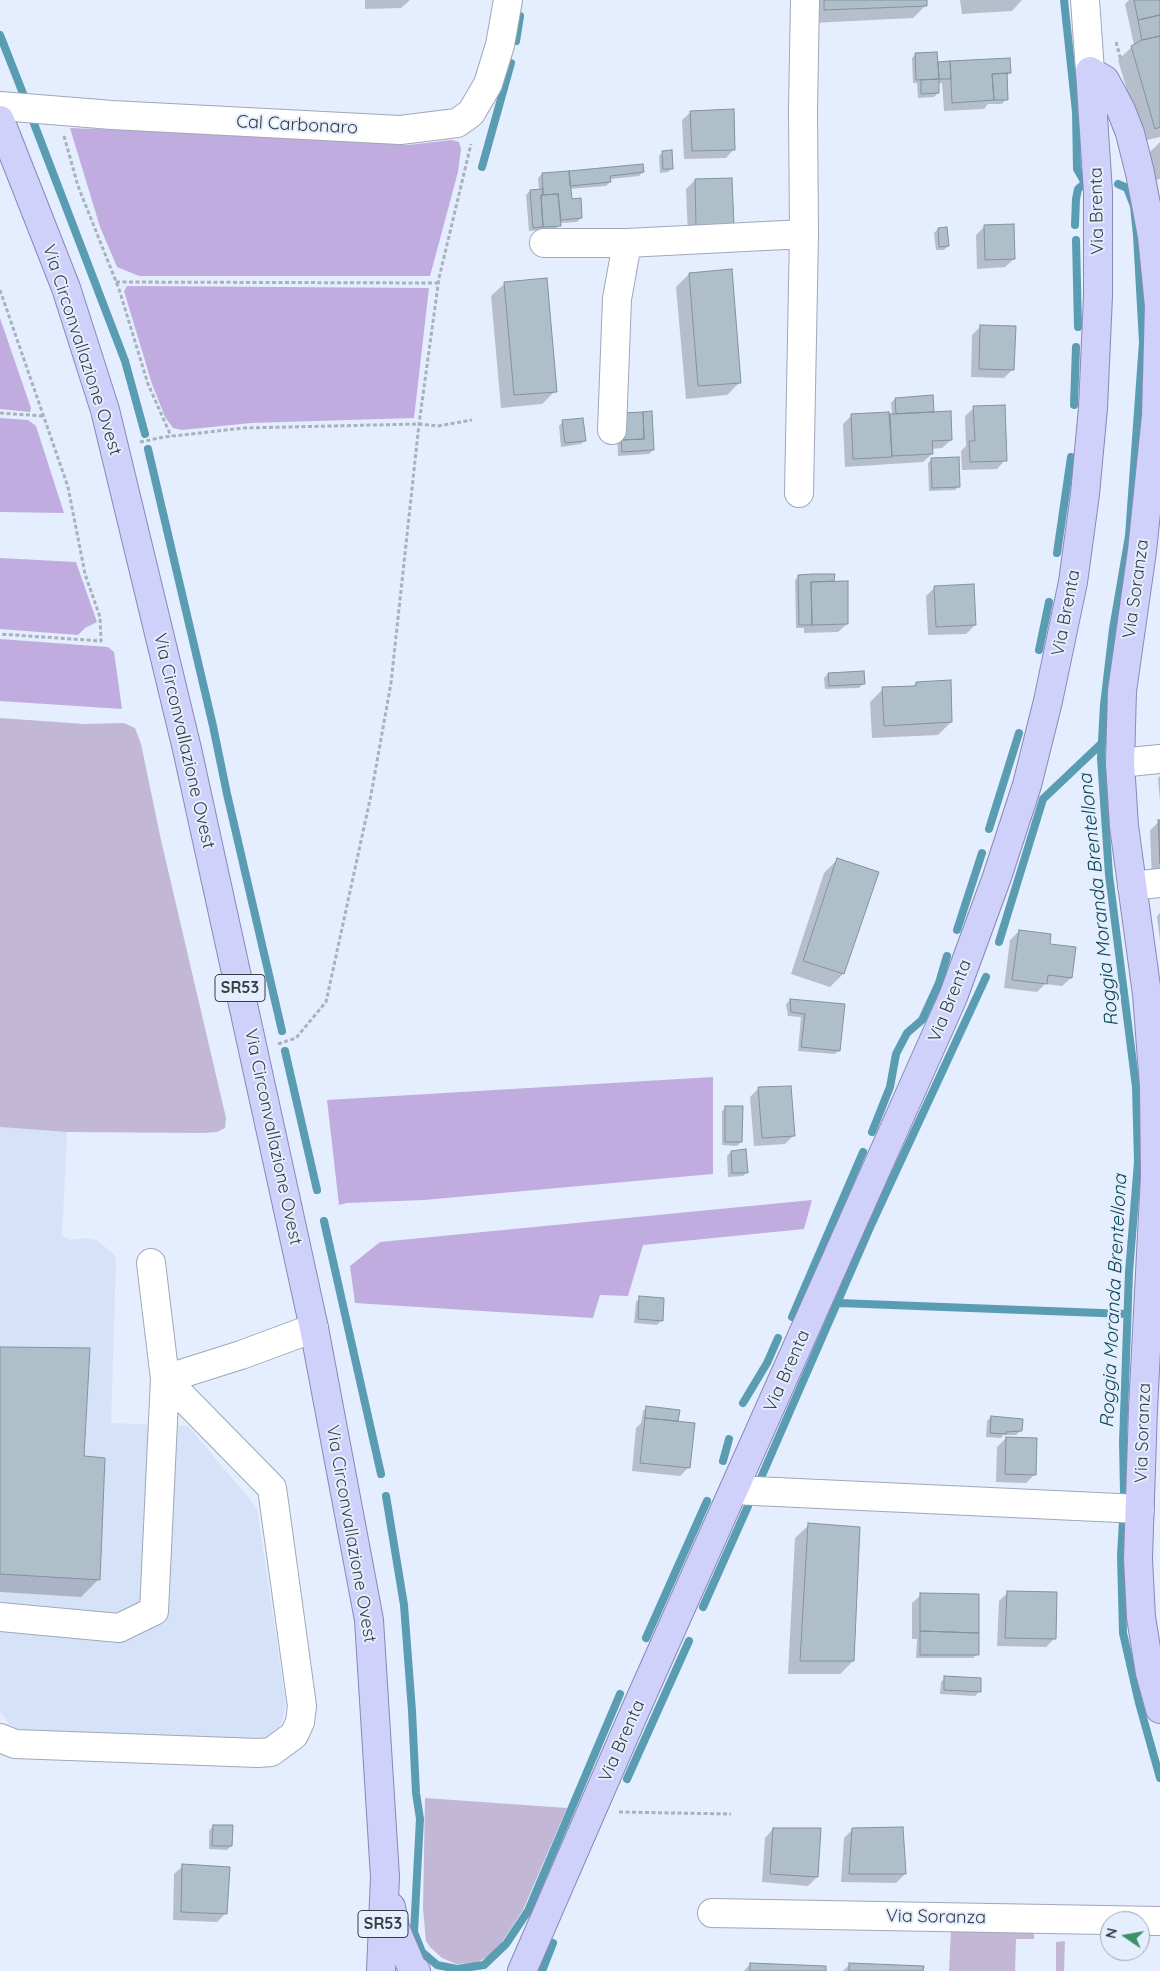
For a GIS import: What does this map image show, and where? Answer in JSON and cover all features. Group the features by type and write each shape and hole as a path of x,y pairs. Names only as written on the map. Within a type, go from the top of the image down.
{"main road":[{"name":"Via Soranza","path":"1090,71 1104,80 1121,110 1130,133 1140,172 1152,236 1159,306 1156,416 1142,551 1122,691 1120,763 1124,826 1147,994 1154,1095 1155,1176 1138,1558 1140,1617 1150,1673 1160,1708"},
{"name":"Via Brenta","path":"522,1971 964,969 997,877 1026,786 1048,701 1073,582 1094,408 1098,296 1098,192 1090,71"},
{"name":"Via Circonvallazione Ovest","path":"0,120 66,288 105,410 187,749 314,1328 369,1620 384,1876 381,1971"},
{"path":"384,1876 395,1928 412,1968 416,1971"},
{"name":"Via Brenta","path":"501,1971 537,1934"}],"street":[{"name":"Cal Carbonaro","path":"0,106 400,130 457,123 471,113 488,84 500,45 508,0"},
{"path":"799,493 804,234 804,0"},
{"name":"Via Brenta","path":"1085,0 1090,71"},
{"path":"544,243 627,243 804,234"},
{"path":"612,430 617,299 627,243"},
{"path":"1120,763 1160,758"},
{"path":"1132,886 1160,883"},
{"path":"0,1617 120,1628 154,1611 165,1379 151,1263"},
{"path":"165,1379 241,1355 314,1328"},
{"path":"0,1738 15,1744 258,1753 271,1752 283,1744 294,1735 300,1722 301,1693 272,1488 165,1379"},
{"path":"734,1490 1140,1509"},
{"name":"Via Soranza","path":"712,1913 1160,1921"}],"path":[{"path":"58,110 78,186 116,282 148,384 171,436"},
{"path":"255,1053 296,1038 326,1002 371,795 391,683 419,424 438,283 472,138"},
{"path":"116,282 438,283"},
{"path":"0,290 68,488 86,574 100,617 101,640 0,634"},
{"path":"0,413 44,416"},
{"path":"136,443 171,436 244,428 419,424 438,426 472,420"},
{"path":"615,1812 731,1814"}],"shaded area":[{"path":"70,128 275,136 408,145 452,140 459,142 461,149 458,172 430,276 139,276 117,267 100,227"},
{"path":"127,286 429,288 414,418 251,423 182,430 173,428 165,417 152,384 124,291"},
{"path":"0,318 31,408 30,412 0,409"},
{"path":"0,418 28,420 36,426 64,513 0,512"},
{"path":"0,558 76,562 97,622 85,628 78,635 0,629"},
{"path":"0,639 108,647 114,652 122,709 0,701"},
{"path":"0,718 84,724 124,723 135,728 141,744 161,840 226,1118 225,1128 217,1132 204,1133 67,1132 0,1127"},
{"path":"713,1077 713,1174 424,1200 347,1203 339,1205 327,1100"},
{"path":"0,1127 67,1132 62,1236 71,1240 85,1238 96,1240 114,1254 116,1261 111,1423 188,1426 257,1508 286,1703 282,1722 278,1728 262,1741 24,1732 9,1724 0,1711"},
{"path":"812,1200 804,1229 643,1245 628,1296 600,1295 593,1318 355,1303 350,1266 380,1242"},
{"path":"425,1798 567,1808 523,1910 496,1951 477,1963 456,1964 442,1958 426,1941 423,1909"},
{"path":"951,1929 1034,1931 1034,1939 1016,1939 1015,1971 949,1971"},
{"path":"1065,1941 1064,1971 1056,1971 1056,1942"}],"building":[{"path":"824,0 927,0 927,6 824,10"},
{"path":"1134,0 1160,0 1160,15 1138,20"},
{"path":"1160,15 1160,36 1142,40 1138,20"},
{"path":"1160,36 1160,127 1155,129 1131,46 1142,40"},
{"path":"937,52 939,79 916,80 915,53"},
{"path":"1010,58 1011,73 992,74 994,100 952,103 950,61"},
{"path":"950,61 951,79 939,79 938,62"},
{"path":"1007,73 1008,100 994,100 992,74"},
{"path":"939,79 939,93 921,94 921,80"},
{"path":"734,109 735,150 692,151 690,111"},
{"path":"672,150 673,169 663,169 662,151"},
{"path":"643,164 644,172 610,176 611,182 570,186 569,171"},
{"path":"569,171 572,199 581,198 582,218 561,220 558,194 543,195 542,173"},
{"path":"732,178 734,226 696,227 695,179"},
{"path":"543,189 543,195 541,195 543,227 533,228 530,190"},
{"path":"558,194 561,226 543,227 541,195"},
{"path":"1014,224 1015,259 985,260 984,225"},
{"path":"947,227 949,246 939,247 938,228"},
{"path":"732,269 741,383 698,386 689,273"},
{"path":"547,278 557,392 514,395 504,282"},
{"path":"980,325 1016,326 1014,370 979,369"},
{"path":"933,395 934,412 896,414 895,398"},
{"path":"1005,405 1007,461 970,462 969,441 975,441 973,406"},
{"path":"652,411 654,450 622,452 621,440 644,439 643,412"},
{"path":"951,411 952,440 932,441 933,454 892,456 890,414"},
{"path":"643,412 644,439 621,440 619,413"},
{"path":"889,412 892,457 853,459 851,414"},
{"path":"583,418 586,441 565,443 562,420"},
{"path":"959,457 960,487 932,488 931,458"},
{"path":"835,574 834,581 811,582 812,625 799,625 798,575"},
{"path":"848,581 848,624 812,625 811,582"},
{"path":"974,584 976,625 936,627 934,586"},
{"path":"864,671 865,684 829,686 828,673"},
{"path":"951,680 952,722 884,726 882,687 916,686 916,682"},
{"path":"1158,820 1160,820 1160,864"},
{"path":"837,858 879,872 844,974 803,961"},
{"path":"1019,930 1051,934 1050,944 1076,947 1072,978 1048,975 1047,984 1012,980"},
{"path":"790,999 845,1004 840,1051 801,1047 805,1014 791,1012"},
{"path":"791,1086 795,1136 762,1138 758,1087"},
{"path":"725,1106 743,1106 742,1142 725,1142"},
{"path":"746,1149 748,1173 732,1173 731,1151"},
{"path":"639,1296 664,1298 663,1321 638,1319"},
{"path":"0,1347 90,1348 84,1456 105,1458 100,1580 0,1574"},
{"path":"646,1406 680,1410 678,1421 645,1418"},
{"path":"991,1416 1023,1419 1022,1431 1006,1432 1006,1434 990,1433"},
{"path":"645,1418 695,1423 690,1468 640,1463"},
{"path":"1006,1437 1037,1438 1036,1475 1005,1474"},
{"path":"808,1523 860,1527 854,1661 800,1661"},
{"path":"1007,1591 1057,1592 1056,1639 1005,1638"},
{"path":"920,1593 979,1594 979,1633 920,1631"},
{"path":"920,1631 979,1633 979,1655 920,1655"},
{"path":"944,1676 981,1678 981,1692 944,1690"},
{"path":"213,1825 233,1825 232,1846 212,1846"},
{"path":"903,1827 906,1874 849,1874 852,1828"},
{"path":"773,1828 821,1828 818,1877 770,1874"},
{"path":"182,1864 230,1867 227,1914 181,1912"},
{"path":"750,1963 826,1966 826,1971 750,1971"},
{"path":"849,1963 924,1966 923,1971 849,1971"}],"waterway":[{"name":"Roggia Moranda Brentellona","path":"1064,0 1076,112 1077,169 1085,183 1078,189 1075,225"},
{"path":"516,41 520,16"},
{"path":"0,35 24,96"},
{"path":"482,167 511,63"},
{"path":"33,121 125,361 145,434"},
{"name":"Roggia Moranda Brentellona","path":"1118,184 1127,188 1134,206 1143,342 1129,536 1113,629 1104,705 1101,758 1109,875 1136,1087 1138,1162 1129,1272 1123,1442 1124,1493"},
{"path":"1076,240 1078,327"},
{"path":"1074,405 1076,347"},
{"path":"148,449 282,1031"},
{"path":"1057,553 1071,457"},
{"path":"1039,650 1049,602"},
{"path":"989,829 1019,733"},
{"path":"999,942 1043,799 1102,743"},
{"path":"957,930 982,853"},
{"path":"872,1132 890,1087 896,1054 907,1033 922,1020 939,983 947,956"},
{"path":"760,1480 872,1223 986,977"},
{"path":"285,1051 317,1190"},
{"path":"792,1317 863,1152"},
{"path":"324,1221 381,1474"},
{"path":"839,1303 1127,1314"},
{"path":"743,1403 767,1363 778,1338"},
{"path":"723,1461 729,1439"},
{"path":"386,1496 404,1605 416,1793 420,1819 414,1932 422,1952 437,1965 457,1969 484,1965 506,1944 528,1911 620,1694"},
{"path":"646,1638 707,1501"},
{"path":"703,1607 748,1506"},
{"path":"1123,1520 1121,1556 1123,1633 1139,1703 1160,1778"},
{"path":"627,1779 689,1641"},
{"path":"542,1971 553,1943"}]}
